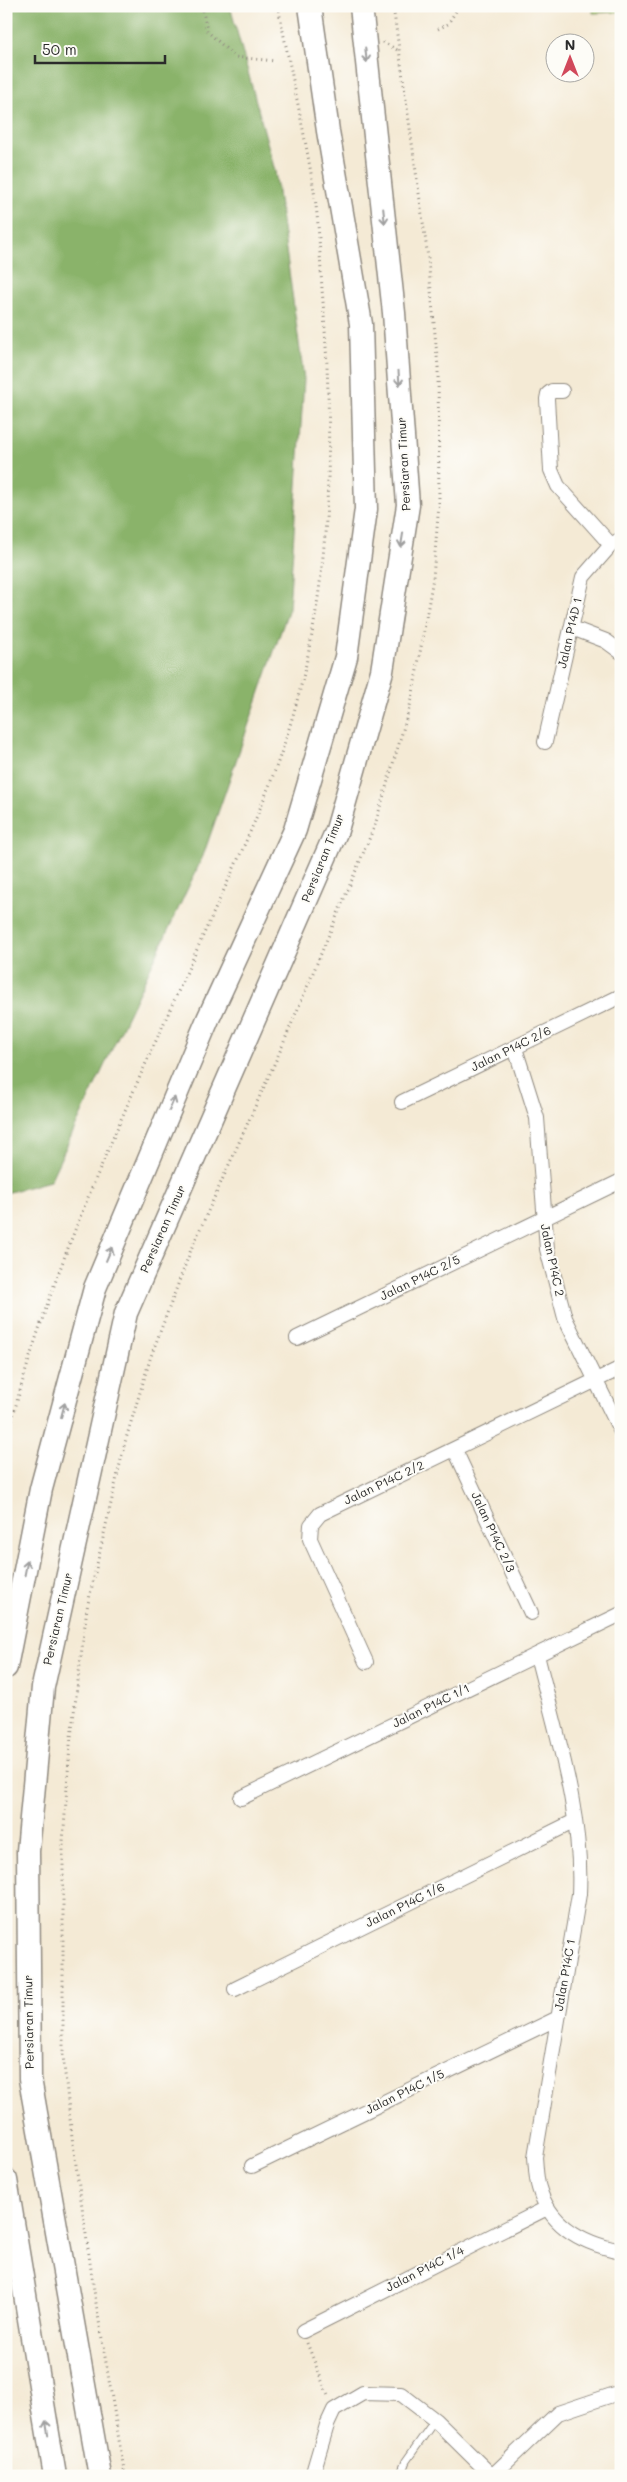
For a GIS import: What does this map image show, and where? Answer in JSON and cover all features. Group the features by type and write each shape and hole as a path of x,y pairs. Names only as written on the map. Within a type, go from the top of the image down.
{"main road":[{"path":"6,1667 41,1490 94,1288 208,1019 295,830 346,657 366,509 361,324 328,131 310,6"},
{"name":"Persiaran Timur","path":"100,2476 30,2079 28,1851 43,1687 126,1313 337,830 382,671 408,505 394,313 361,6"},
{"path":"6,2180 55,2476"}],"street":[{"path":"562,391 552,391 548,394 547,399 551,470 558,486 616,542"},
{"name":"Jalan P14D 1","path":"545,742 583,577 616,542"},
{"path":"572,628 606,641 621,652"},
{"name":"Jalan P14C 2/6","path":"402,1102 621,996"},
{"name":"Jalan P14C 2","path":"515,1048 536,1118 547,1249 565,1318 621,1432"},
{"name":"Jalan P14C 2/5","path":"297,1338 621,1181"},
{"name":"Jalan P14C 2/2","path":"366,1662 310,1539 311,1525 320,1514 621,1368"},
{"name":"Jalan P14C 2/3","path":"455,1450 531,1613"},
{"name":"Jalan P14C 1/1","path":"241,1798 621,1614"},
{"name":"Jalan P14C 1","path":"537,1655 576,1821 581,1861 579,1894 535,2157 538,2188 547,2208 573,2236 598,2246 621,2251"},
{"name":"Jalan P14C 1/6","path":"234,1989 576,1821"},
{"name":"Jalan P14C 1/5","path":"252,2166 558,2018"},
{"name":"Jalan P14C 1/4","path":"303,2331 547,2208"},
{"path":"312,2476 334,2410 363,2393 401,2394 435,2420 492,2476 558,2413 621,2392"}],"lane":[{"path":"400,2476 406,2462 435,2420"}],"path":[{"path":"202,6 207,31 235,57 275,61"},
{"path":"6,1444 15,1408 56,1281 144,1070 262,805 291,722 314,627 325,544 330,456 325,329 314,194 278,6"},
{"path":"126,2476 95,2296 72,2137 64,2056 64,1842 70,1745 87,1608 125,1442 151,1356 192,1247 281,1049 375,825 413,690 433,578 439,503 438,367 428,258 393,6"},
{"path":"438,29 448,24 459,6"},
{"path":"303,2331 334,2410"}],"green space":[{"path":"6,6 230,6 275,171 304,379 289,608 203,856 50,1181 6,1193"},
{"path":"593,6 621,6 621,12 593,13"}]}
